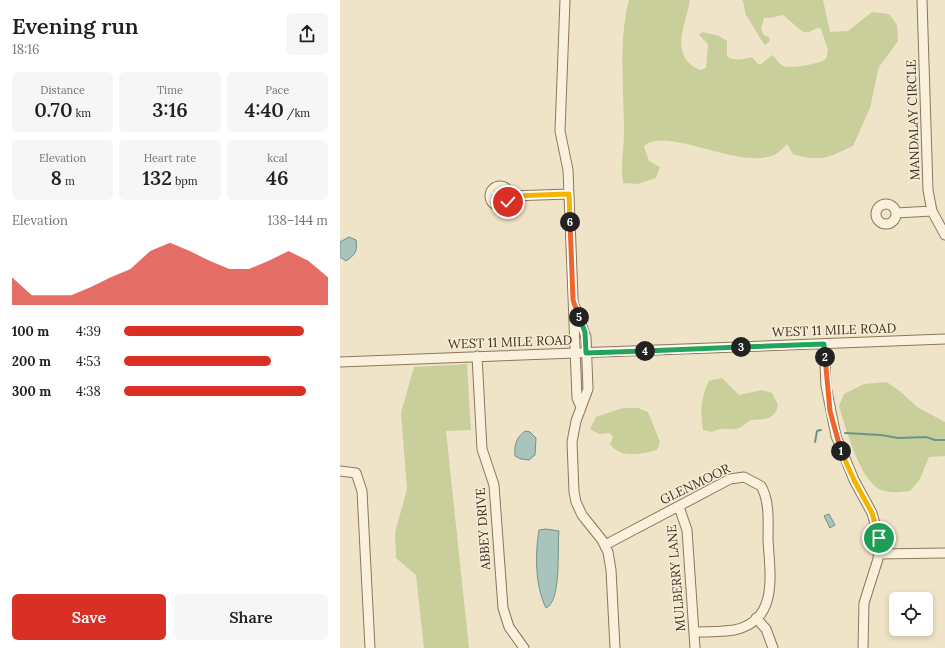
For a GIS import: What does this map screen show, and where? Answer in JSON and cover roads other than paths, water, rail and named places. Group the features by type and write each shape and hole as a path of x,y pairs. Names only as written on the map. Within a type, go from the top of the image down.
{"street":[{"path":"565,0 560,131 568,170 577,398 581,407"},
{"name":"MANDALAY CIRCLE","path":"922,0 928,190 932,211 945,235"},
{"path":"510,196 569,194"},
{"path":"896,213 932,211"},
{"path":"573,300 585,332 588,392 581,407 572,442 575,497 582,515 605,545 611,570 615,648"},
{"name":"WEST 11 MILE ROAD","path":"340,362 945,339"},
{"path":"824,344 826,386 833,424 840,448 854,480 876,522 879,538 879,554 864,603 864,648"},
{"name":"ABBEY DRIVE","path":"477,356 482,449 494,485 503,608 509,627 524,648"},
{"path":"340,471 356,473 362,491 370,648"},
{"name":"GLENMOOR","path":"605,545 736,477 748,478 761,486 766,502 771,585 768,600 756,618 734,630 694,632"},
{"name":"MULBERRY LANE","path":"678,507 687,530 695,648"},
{"path":"879,554 945,553"},
{"path":"756,618 766,629 773,648"}],"water":[{"path":"349,237 356,240 357,247 354,255 346,261 340,257 340,242"},
{"path":"525,431 530,432 536,438 535,455 529,460 521,459 515,456 516,442"},
{"path":"829,514 835,525 830,528 824,516"},
{"path":"546,529 559,531 557,585 551,603 546,608 542,599 538,580 537,549 539,530"}],"waterway":[{"path":"815,442 817,431 821,430"},
{"path":"845,433 881,435 898,438 926,437 935,440 945,440"}]}
